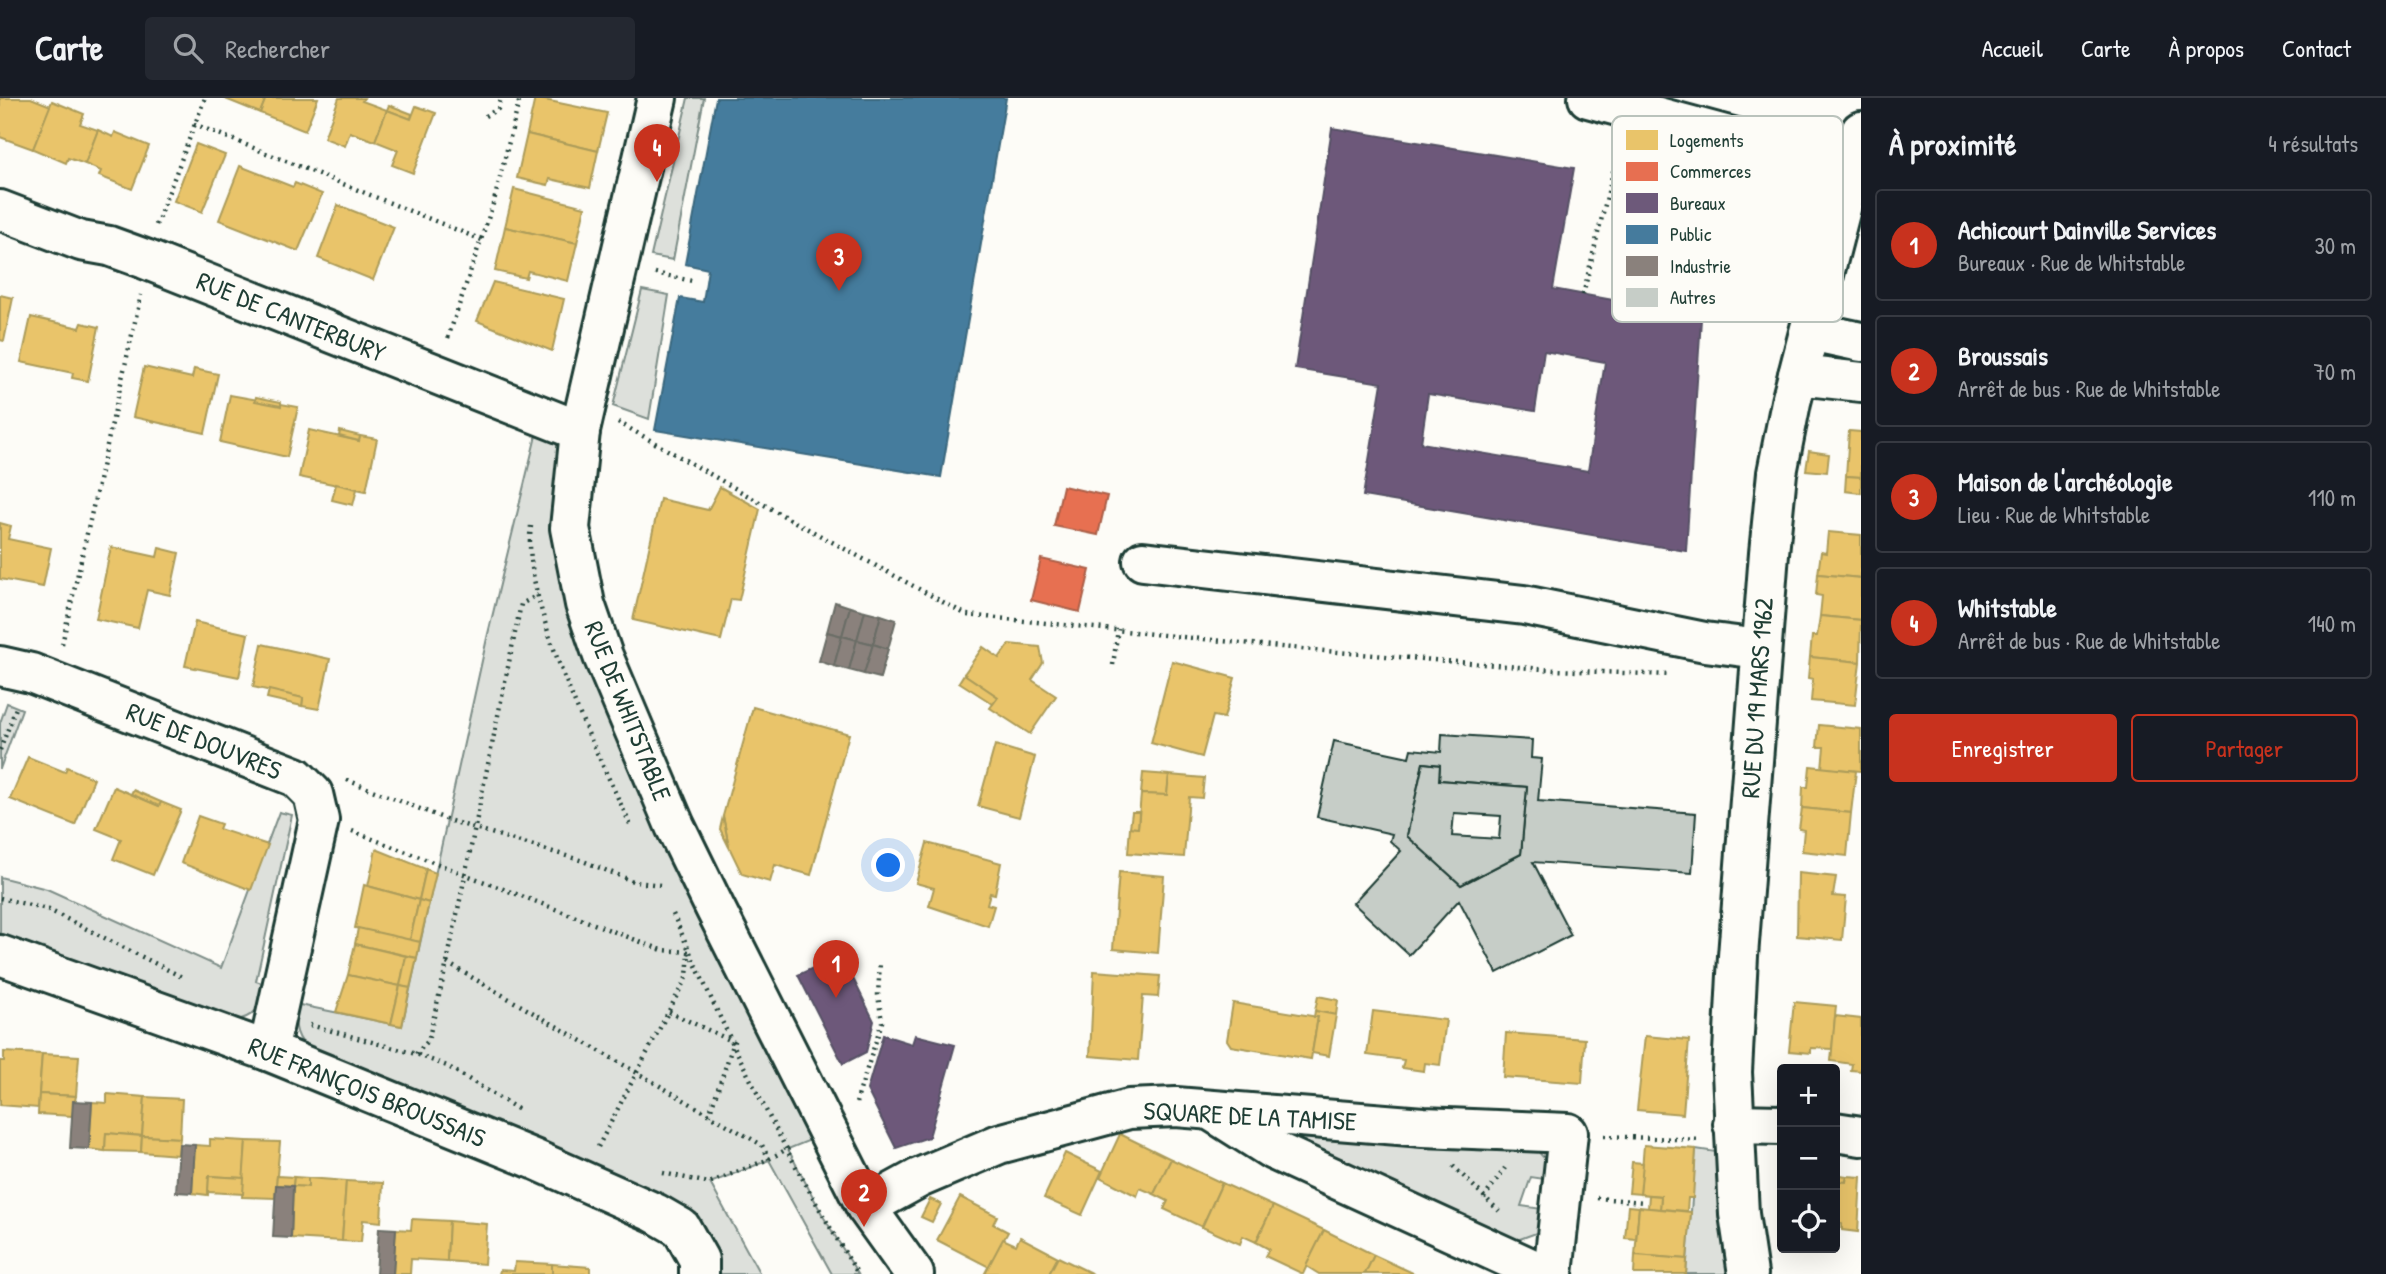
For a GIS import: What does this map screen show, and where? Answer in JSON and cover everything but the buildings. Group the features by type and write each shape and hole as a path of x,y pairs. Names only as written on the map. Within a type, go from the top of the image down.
{"street":[{"name":"RUE DE WHITSTABLE","path":"656,98 580,431 570,528 585,604 603,656 675,826 843,1120 866,1207 914,1274"},
{"path":"1588,98 1656,116"},
{"name":"RUE DU 19 MARS 1962","path":"1843,201 1861,131"},
{"path":"1843,167 1851,169"},
{"name":"RUE DE CANTERBURY","path":"0,209 81,242 109,246 145,259 580,431"},
{"name":"RUE DU 19 MARS 1962","path":"1748,1274 1739,1214 1732,1072 1738,956 1760,649 1777,473 1812,322"},
{"path":"1810,331 1861,342"},
{"path":"1798,375 1861,382"},
{"path":"1143,561 1524,605 1705,642 1760,649"},
{"name":"RUE DE DOUVRES","path":"16,670 296,777 313,794 319,820 272,1034"},
{"name":"RUE FRANÇOIS BROUSSAIS","path":"0,955 272,1034 512,1150 655,1213 681,1228 699,1260 699,1274"},
{"name":"SQUARE DE LA TAMISE","path":"866,1207 919,1178 999,1144 1129,1109 1177,1107 1423,1127 1550,1132"},
{"path":"1212,1111 1273,1150 1544,1274"},
{"path":"1735,1134 1777,1126"},
{"path":"1550,1132 1562,1195 1553,1274"},
{"path":"1840,1133 1861,1136"}],"path":[{"path":"0,750 16,670 57,664 141,292 145,259 205,98"},
{"path":"485,116 498,109 501,98"},
{"path":"433,373 455,323 482,240 520,98"},
{"path":"1627,116 1629,109"},
{"path":"194,124 482,240"},
{"path":"1583,295 1612,178"},
{"path":"416,1054 428,1041 447,963 522,604 538,595"},
{"path":"1113,665 1118,629"},
{"path":"344,779 448,820 476,827 635,882 660,885"},
{"path":"345,828 662,950 689,952 687,976 598,1147"},
{"path":"0,898 47,909 188,980"},
{"path":"650,1167 687,1180 709,1183 769,1159 843,1120 860,1085 882,1023 878,995 880,962"},
{"path":"447,963 762,1145 769,1159"},
{"path":"669,1012 734,1042 709,1115"},
{"path":"272,1034 416,1054 447,1066 528,1115"},
{"path":"1423,1127 1429,1142 1501,1214"},
{"path":"1458,1234 1485,1197 1550,1132 1735,1134"},
{"path":"586,1142 611,1152"},
{"path":"1562,1195 1644,1202"}],"shaded area":[{"path":"688,98 704,98 673,260 651,256"},
{"path":"642,290 669,295 649,419 613,406"},
{"path":"541,415 580,431 585,604 830,1132 788,1149 823,1216 858,1274 832,1274 769,1160 710,1183 760,1274 718,1274 707,1238 312,1052 299,1036 295,1004 402,1026 487,638"},
{"path":"7,703 22,709 0,769 0,723"},
{"path":"279,812 292,815 256,981 270,986 260,1005 247,1017 233,1021 0,934 0,877 47,889 221,968"},
{"path":"1273,1123 1536,1149 1544,1158 1551,1180 1531,1177 1521,1206 1549,1210 1539,1232 1506,1244 1273,1139"},
{"path":"1696,1149 1723,1153 1728,1274 1686,1274"}],"place":[{"name":"Whitstable","path":"657,182"},
{"name":"Maison de l'archéologie","path":"839,291"},
{"name":"Achicourt Dainville Services","path":"836,998"},
{"name":"Broussais","path":"864,1227"}]}
